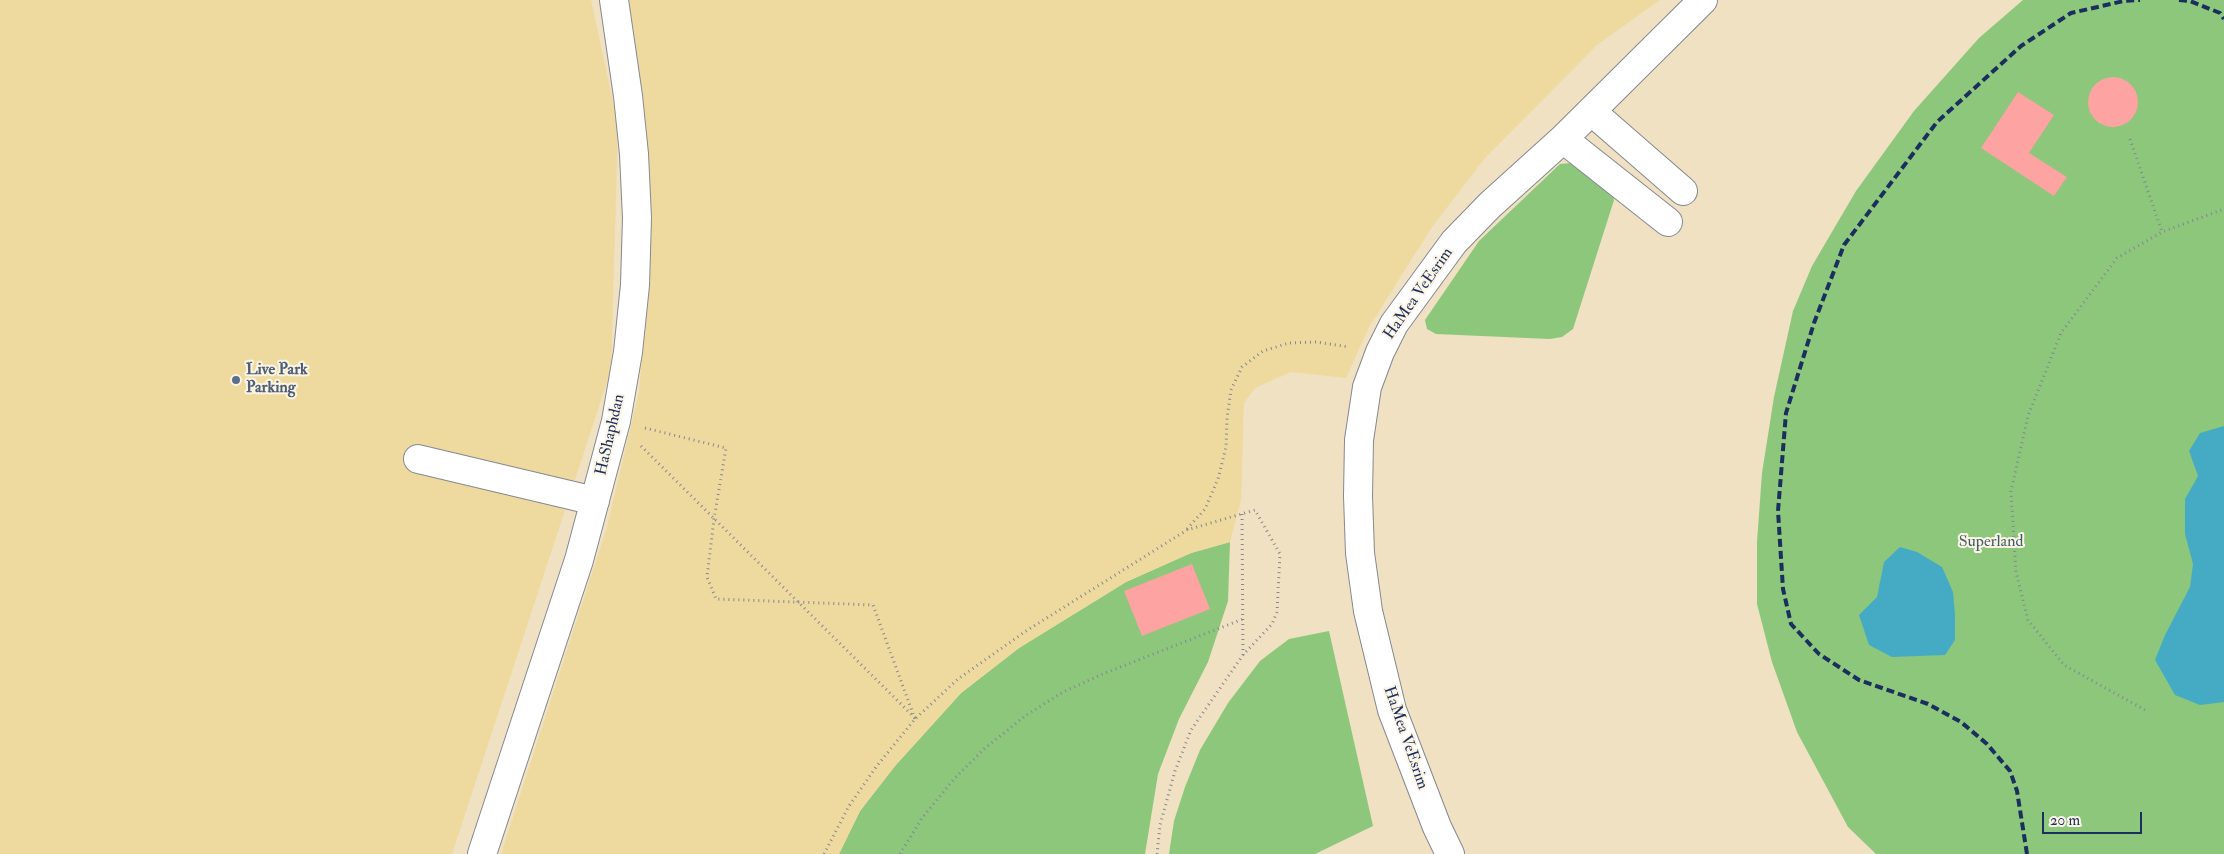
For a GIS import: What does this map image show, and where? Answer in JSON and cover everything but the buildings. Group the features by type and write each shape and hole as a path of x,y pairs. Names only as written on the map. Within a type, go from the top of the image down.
{"street":[{"name":"HaShaphdan","path":"482,854 579,560 616,421 628,352 635,285 637,218 634,154 628,96 614,0"},
{"name":"HaMea VeEsrim","path":"1450,854 1437,828 1392,710 1368,611 1360,553 1359,440 1367,388 1380,352 1394,324 1454,242 1490,205 1563,139 1703,0"},
{"path":"1591,111 1683,191"},
{"path":"1563,139 1668,222"},
{"path":"418,459 595,501"}],"path":[{"path":"2130,139 2162,232"},
{"path":"2144,710 2064,665 2028,620 2016,572 2011,491 2028,416 2061,333 2117,258 2162,232 2224,209"},
{"path":"1187,530 1205,508 1218,479 1226,447 1227,418 1231,390 1242,367 1264,351 1289,343 1316,342 1380,352"},
{"path":"616,421 915,719"},
{"path":"616,421 726,448 714,518 707,577 716,599 873,605 915,719"},
{"path":"824,854 849,806 870,775 915,719 958,679 1026,631 1187,530 1255,510 1280,554 1277,612 1272,624 1243,655 1191,730 1175,771 1163,816 1156,854"},
{"path":"1242,514 1243,655"},
{"path":"900,854 922,818 954,779 984,749 1025,716 1063,692 1105,673 1243,619"}],"green space":[{"name":"Superland","path":"2023,0 2224,0 2224,854 1876,854 1848,827 1797,732 1772,662 1757,604 1757,542 1762,473 1774,397 1793,311 1812,266 1856,191 1914,111 1979,38"},
{"path":"1572,163 1612,190 1614,200 1573,329 1562,337 1550,339 1436,334 1427,329 1425,320 1479,241 1560,164"},
{"path":"1230,542 1228,601 1208,662 1179,719 1158,774 1145,854 839,854 860,811 895,766 961,693 1019,648 1126,582 1191,553"},
{"path":"1329,631 1373,826 1315,854 1169,854 1174,821 1185,787 1200,750 1228,703 1260,661 1289,639"}],"sand":[{"name":"Live Park Parking","path":"0,0 591,0 618,125 611,370 452,854 0,854"},
{"path":"622,0 1660,0 1598,44 1485,158 1432,227 1369,327 1346,378 1291,372 1255,388 1244,403 1241,500 1230,542 1191,553 1126,582 1019,648 961,693 895,766 860,811 839,854 501,854 607,527 639,392 649,272"}],"water":[{"path":"2224,426 2224,702 2200,705 2175,695 2155,660 2165,635 2190,587 2193,564 2185,534 2185,499 2198,476 2189,451 2200,433"},
{"path":"1900,547 1917,552 1942,567 1953,592 1955,640 1945,655 1892,657 1869,645 1859,615 1877,597 1884,562"}],"railway":[{"path":"2027,854 2017,791 2010,771 1987,744 1961,722 1928,704 1859,680 1819,654 1791,624 1783,589 1778,511 1786,413 1814,323 1844,245 1937,122 2021,46 2071,13 2124,1 2140,0"},
{"path":"2179,0 2190,1 2220,13 2224,19"}],"place":[{"name":"Live Park Parking","path":"236,380"}]}
